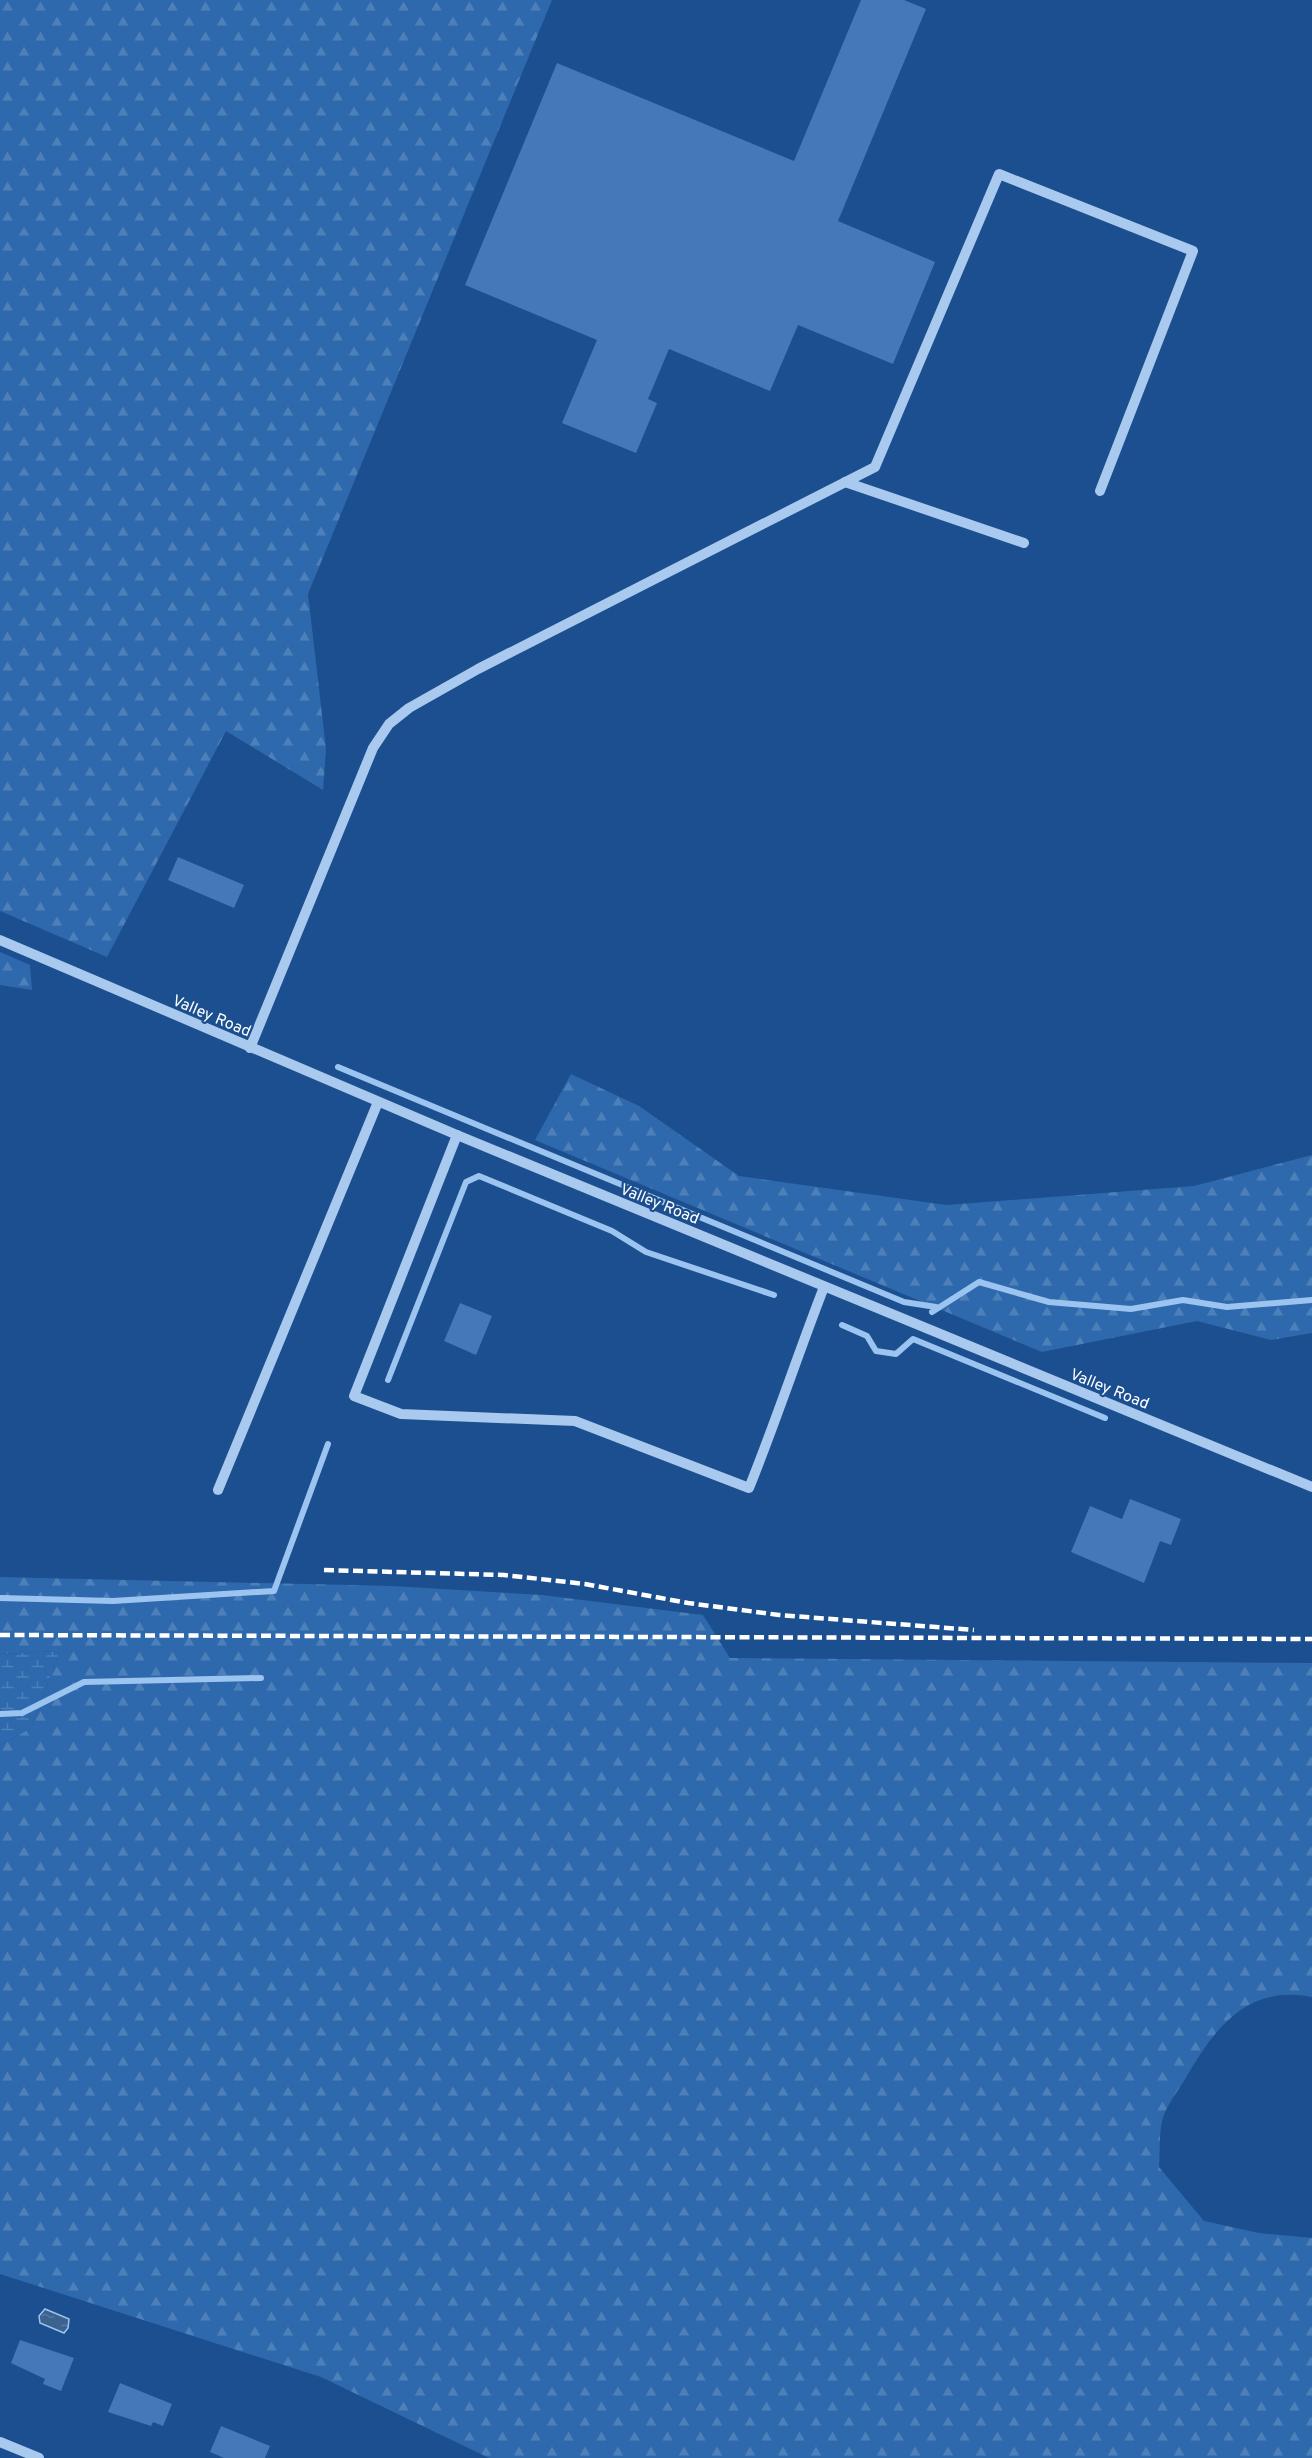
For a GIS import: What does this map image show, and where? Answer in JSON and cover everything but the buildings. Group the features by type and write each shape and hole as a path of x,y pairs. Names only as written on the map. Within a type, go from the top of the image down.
{"street":[{"path":"250,1048 373,748 389,724 409,708 478,669 875,467 999,174 1193,251 1100,491"},
{"path":"845,482 1024,543"},
{"name":"Valley Road","path":"0,940 458,1136 1312,1487"},
{"path":"218,1490 378,1102"},
{"path":"458,1136 354,1396 401,1414 575,1421 749,1488 783,1404 796,1358 824,1287"},
{"path":"0,2442 39,2458"}],"green space":[{"path":"0,0 552,0 308,594 326,749 323,790 226,731 107,957 0,911"},
{"path":"0,952 30,965 32,990 0,985"},
{"path":"571,1074 639,1106 739,1176 946,1205 1194,1186 1312,1155 1312,1333 1271,1340 1197,1321 1042,1352 535,1140"},
{"path":"0,1577 392,1586 542,1595 703,1615 730,1658 1312,1663 1312,1997 1289,1995 1268,1997 1250,2004 1220,2028 1195,2062 1166,2111 1161,2127 1159,2167 1204,2221 1259,2233 1312,2238 1312,2458 489,2458 321,2377 0,2274 0,1745 31,1728 60,1651 0,1654"},
{"path":"60,1651 31,1728 0,1745 0,1654"}],"water":[{"path":"45,2309 69,2319 68,2328 64,2333 40,2323 39,2316"}],"waterway":[{"path":"338,1067 904,1302 936,1307"},
{"path":"388,1380 466,1182 479,1176 612,1231 646,1252 774,1295"},
{"path":"932,1312 979,1282 1049,1302 1131,1309 1183,1300 1227,1307 1312,1300"},
{"path":"842,1325 867,1336 876,1351 896,1354 913,1339 1105,1418"},
{"path":"0,1598 113,1601 274,1591 328,1444"},
{"path":"0,1714 22,1713 84,1682 261,1678"}],"railway":[{"path":"324,1570 504,1575 585,1584 688,1603 779,1615 974,1630"},
{"path":"0,1635 1312,1639"}]}
